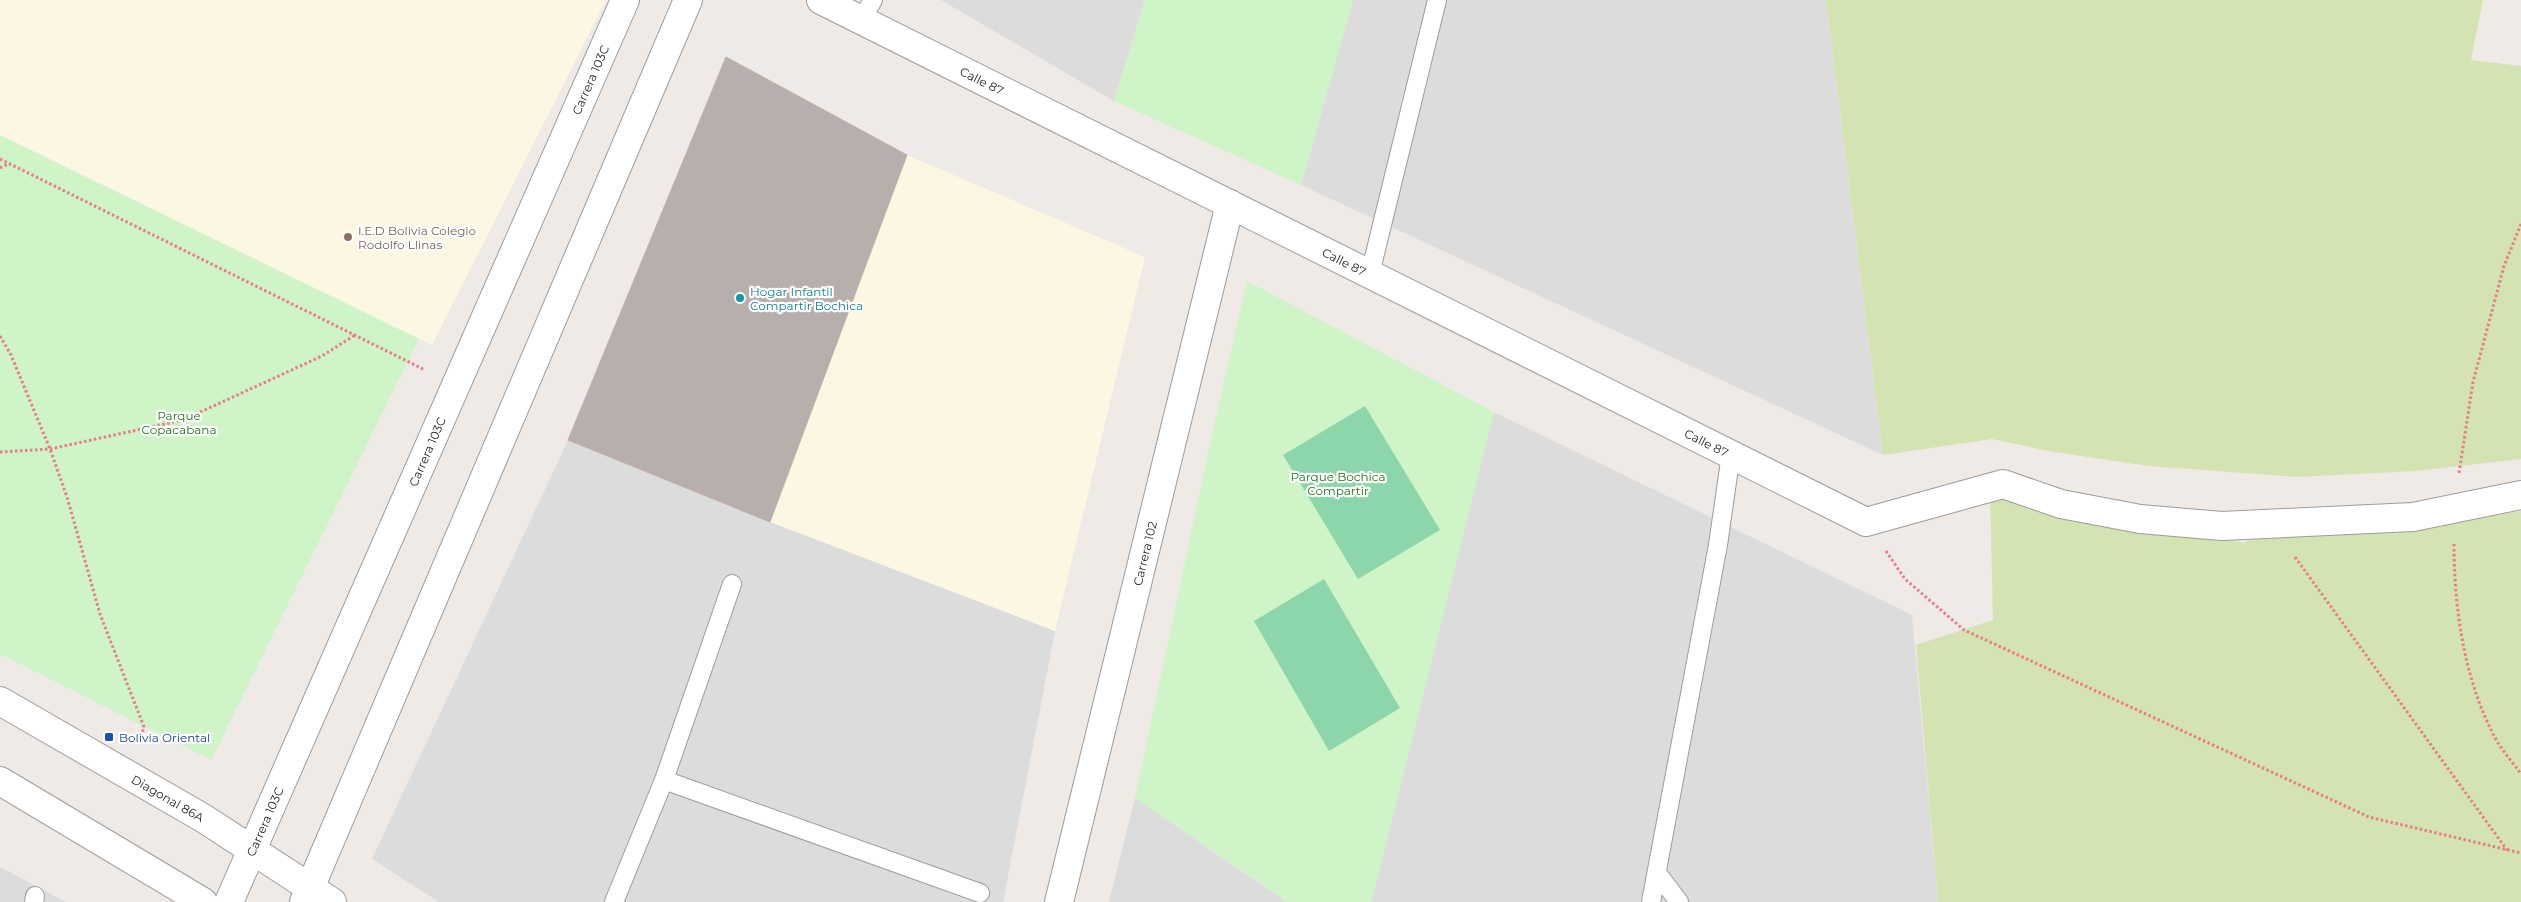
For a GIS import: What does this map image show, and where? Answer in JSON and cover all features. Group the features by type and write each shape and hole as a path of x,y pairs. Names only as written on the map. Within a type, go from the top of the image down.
{"street":[{"name":"Carrera 103C","path":"229,902 625,0"},
{"path":"315,897 688,0"},
{"name":"Calle 87","path":"821,0 867,10 1230,204 1866,522"},
{"name":"Carrera 102","path":"1060,902 1230,204"},
{"path":"1866,522 2003,484 2061,504 2140,519 2222,526 2413,517 2521,495"},
{"name":"Diagonal 86A","path":"0,701 195,814 252,850 315,897"},
{"path":"0,781 203,902"}],"lane":[{"path":"1370,274 1437,0"},
{"path":"1651,902 1718,545 1732,454"},
{"path":"614,902 664,780 732,584"},
{"path":"664,780 980,893"},
{"path":"1656,873 1680,902"}],"path":[{"path":"0,159 456,385"},
{"path":"0,168 9,164"},
{"path":"0,452 50,449 183,420 322,356 355,335"},
{"path":"0,336 11,355 50,449 67,497 100,614 144,727 138,746"},
{"path":"1866,522 1905,579 1964,630 2369,817 2521,853"},
{"path":"2268,523 2274,526 2507,850"}],"shaded area":[{"name":"I.E.D Bolivia Colegio Rodolfo Llinas","path":"0,0 606,0 432,345 0,135"},
{"path":"941,0 1145,0 1114,101"},
{"path":"1353,0 1826,0 1883,455 1301,185"},
{"path":"907,155 1145,257 1055,631 770,522"},
{"path":"1494,412 1912,615 1938,902 1371,902"},
{"path":"568,440 1055,631 1003,902 439,902 372,859"},
{"path":"1135,798 1287,902 1109,902"},
{"path":"0,867 66,902 0,902"}],"green space":[{"path":"1145,0 1353,0 1301,185 1114,101"},
{"path":"1826,0 2483,0 2471,60 2521,66 2521,459 2415,471 2298,477 2149,466 2054,452 1992,439 1883,455"},
{"name":"Parque Copacabana","path":"0,135 419,339 211,760 0,654"},
{"name":"Parque Bochica Compartir","path":"1247,281 1494,412 1371,902 1288,902 1135,798 1210,444"},
{"path":"1365,406 1440,530 1358,579 1283,455"},
{"path":"1990,492 2244,543 2274,527 2408,529 2521,511 2521,902 1938,902 1916,645 1993,620"},
{"path":"1324,579 1400,708 1329,751 1254,621"}],"building":[{"name":"Hogar Infantil Compartir Bochica","path":"726,57 907,155 770,522 568,440"}],"place":[{"name":"I.E.D Bolivia Colegio Rodolfo Llinas","path":"348,237"},
{"name":"Hogar Infantil Compartir Bochica","path":"740,298"},
{"name":"Bolivia Oriental","path":"109,737"}]}
